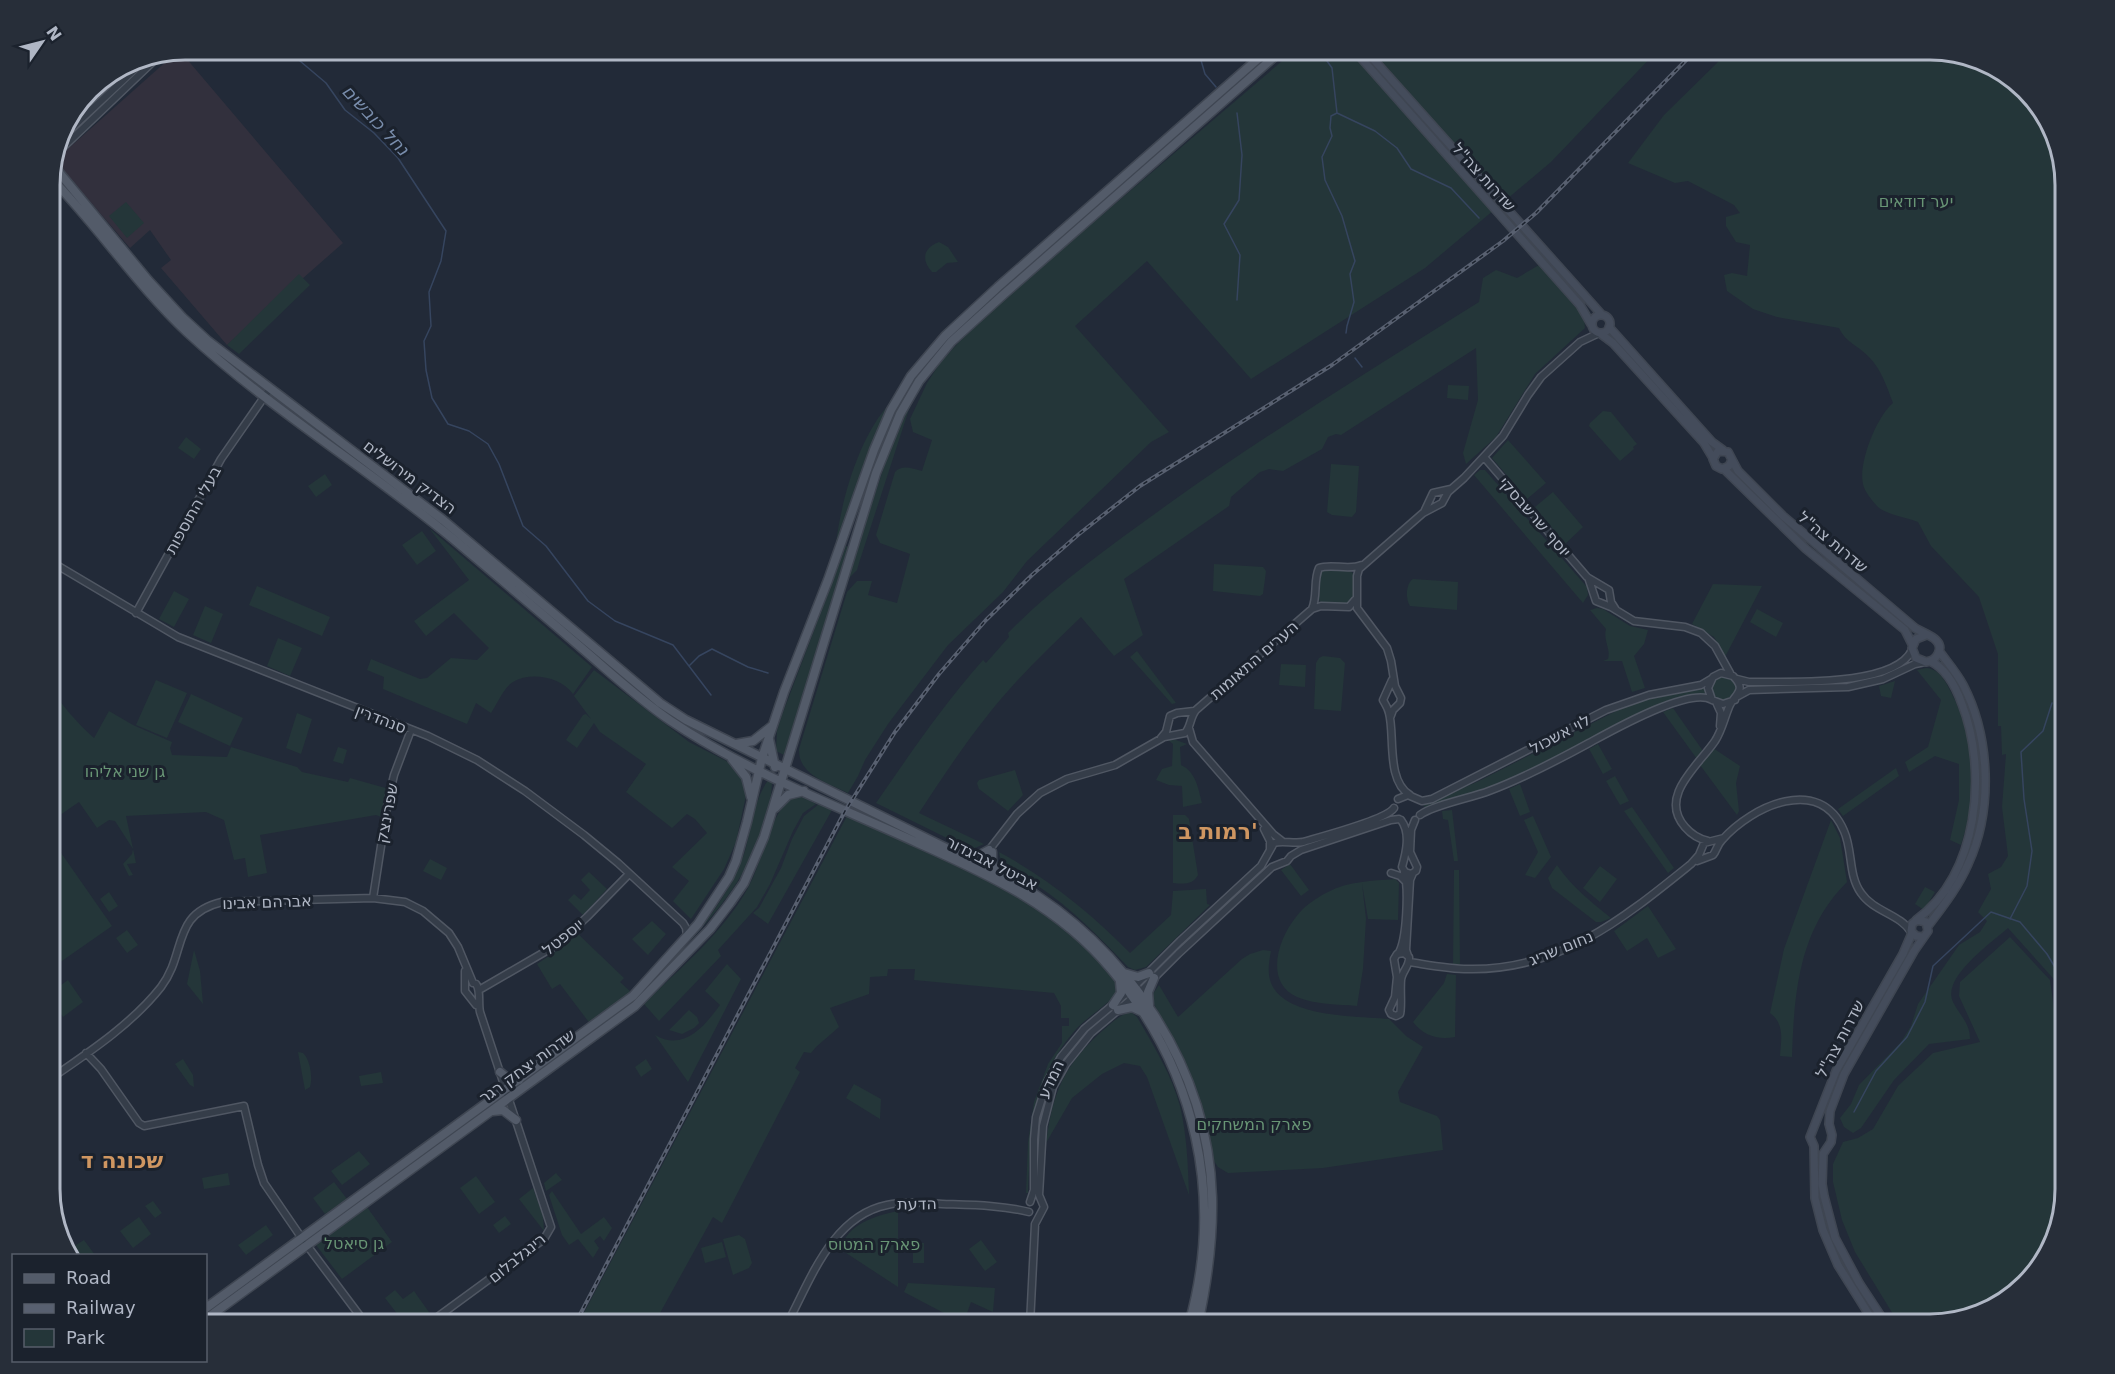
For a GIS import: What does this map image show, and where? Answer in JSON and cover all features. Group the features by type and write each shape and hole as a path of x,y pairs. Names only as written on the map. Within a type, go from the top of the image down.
{"main road":[{"name":"שדרות יצחק רגר","path":"212,1314 303,1240 490,1112 519,1080 633,996 698,924 713,904 732,869 740,848 755,789 774,771 762,758 772,726 828,580 874,450 891,410 911,376 945,336 989,294 1257,60"},
{"path":"774,771 791,752 882,454 900,414 919,381 951,342 1271,60"},
{"name":"שדרות צה\"ל","path":"1363,60 1580,304 1592,325"},
{"name":"שדרות צה\"ל","path":"1374,60 1602,315"},
{"name":"הצדיק מירושלים","path":"60,175 169,304 269,394 438,526 655,709 685,730 728,754 774,771"},
{"name":"הצדיק מירושלים","path":"60,187 171,315 203,346 443,520 660,703 686,720 762,758 774,771"},
{"path":"1602,315 1608,319 1610,327 1712,442 1729,453 1732,460 1729,466 1724,469 1716,466 1704,443 1613,343 1594,331 1592,325 1594,318 1602,315"},
{"path":"1600,334 1606,332 1610,327"},
{"path":"1713,458 1716,453 1723,450"},
{"name":"שדרות צה\"ל","path":"1732,460 1745,478 1802,534 1926,635"},
{"name":"שדרות צה\"ל","path":"1724,469 1806,549 1905,630 1913,648"},
{"path":"1926,635 1937,640 1939,651 1963,685 1975,714 1983,753 1984,787 1981,825 1969,861 1951,894 1928,926 1928,933 1917,937 1912,933 1911,925 1938,900 1962,858 1973,823 1976,787 1974,749 1967,717 1949,678 1941,668 1918,659 1913,648 1918,637 1926,635"},
{"path":"1928,662 1935,658 1939,651"},
{"path":"735,744 755,740 772,726"},
{"path":"769,736 774,771 774,807"},
{"path":"791,752 796,767 805,778"},
{"path":"728,754 746,777 752,802"},
{"name":"אביטל אביגדור","path":"774,771 805,778 964,857 1055,915 1121,975"},
{"name":"אביטל אביגדור","path":"774,771 804,791 981,868 998,873 1037,895 1092,938 1171,1042 1196,1104 1209,1163 1212,1198 1210,1256 1200,1314"},
{"path":"774,807 786,797 804,791"},
{"name":"שדרות יצחק רגר","path":"207,1307 635,1006 710,929 744,883 774,807"},
{"path":"964,857 991,851 992,864 998,873"},
{"path":"1915,920 1923,920 1928,926"},
{"name":"שדרות צה\"ל","path":"1814,1129 1836,1071 1903,954 1912,933"},
{"name":"שדרות צה\"ל","path":"1830,1132 1830,1111 1844,1074 1922,937"},
{"path":"1121,975 1152,975 1148,1012 1134,1007 1115,1007 1121,992 1121,975"},
{"name":"אביטל אביגדור","path":"1148,1012 1179,1080 1192,1123 1201,1166 1204,1197 1202,1255 1192,1314"},
{"path":"500,1072 510,1080 519,1080"},
{"path":"490,1112 503,1110 516,1120"},
{"path":"1869,1314 1838,1265 1825,1236 1815,1198 1814,1146 1810,1137 1814,1129 1825,1127 1830,1132 1831,1142 1823,1154 1822,1184 1831,1227 1846,1260 1880,1314"},
{"path":"1814,1146 1826,1147"}],"street":[{"path":"68,143 149,66"},
{"path":"77,123 131,73"},
{"path":"1390,718 1401,699 1397,692 1392,661 1387,648 1360,614 1356,599 1357,576 1362,565 1423,513 1442,503 1451,488 1484,457 1507,430 1535,384 1580,342 1592,325"},
{"path":"1580,342 1600,334"},
{"name":"בעלי התוספות","path":"136,614 220,459 269,394"},
{"name":"יוסף שרשבסקי","path":"1484,457 1587,577 1602,586"},
{"path":"1423,513 1433,493 1451,488"},
{"path":"1439,492 1444,498"},
{"path":"1431,499 1436,505"},
{"path":"1312,609 1316,598 1317,571 1320,567 1349,568 1362,565"},
{"name":"סנהדרין","path":"60,567 178,637 456,749 506,778 584,835 683,923"},
{"path":"1349,568 1354,570 1357,576"},
{"name":"יוסף שרשבסקי","path":"1587,577 1593,593"},
{"path":"1616,610 1611,602 1608,589 1602,586 1597,588 1593,593 1595,600 1636,622 1696,630 1709,639 1740,689 1715,741 1682,784 1676,797 1675,806 1678,818 1693,834 1703,855 1708,857 1713,855 1724,838 1756,812 1774,803 1800,800 1820,804 1832,812 1844,830 1849,846 1854,881 1861,894 1876,908 1906,925 1912,933"},
{"path":"1602,603 1608,601 1610,595"},
{"path":"1316,598 1322,606"},
{"path":"1346,608 1352,606 1356,599"},
{"path":"1312,609 1322,606 1346,608 1360,614"},
{"name":"הערים התאומות","path":"1197,710 1312,609"},
{"path":"1713,677 1724,673 1746,682 1851,679 1906,660 1913,648"},
{"path":"1715,741 1722,717 1708,690 1720,664 1719,655"},
{"path":"1714,701 1726,704 1745,691 1751,690 1830,689 1857,686 1883,679 1914,664 1928,662"},
{"path":"1152,975 1180,941 1262,866 1276,843 1299,843 1390,813 1398,799 1399,782 1392,750 1390,718 1383,697 1393,676"},
{"name":"לוי אשכול","path":"1413,796 1426,801 1616,706 1660,692 1701,685 1713,677"},
{"path":"1387,692 1393,690 1397,692"},
{"name":"לוי אשכול","path":"1417,817 1430,809 1474,797 1517,780 1654,711 1698,696 1714,701"},
{"path":"1386,705 1392,708 1397,706"},
{"path":"1160,739 1172,715 1197,710"},
{"path":"981,868 1017,814 1040,793 1067,780 1122,762 1160,739 1185,733 1192,715 1197,710"},
{"path":"1182,714 1187,718 1189,734 1193,742 1274,836 1290,848 1291,856"},
{"path":"1167,726 1170,732 1193,742"},
{"name":"שפרינצק","path":"373,898 388,801 394,775 411,730"},
{"path":"1394,808 1406,832 1407,854 1402,867 1406,887 1402,946 1394,959 1397,975 1396,993 1389,1008 1390,1012 1396,1016 1402,1012 1399,996 1401,978 1408,962 1406,950 1410,881 1417,867 1411,853 1410,837 1421,804 1404,791 1399,782"},
{"path":"1398,799 1401,796 1413,796"},
{"path":"1254,813 1267,834 1273,860 1280,863"},
{"path":"1134,992 1266,873 1287,861 1291,856 1303,849 1393,819 1409,822 1417,817"},
{"path":"1693,834 1709,841 1717,848"},
{"path":"1701,849 1703,844 1709,841 1724,838"},
{"name":"נחום שריג","path":"1691,864 1701,849"},
{"name":"נחום שריג","path":"1408,962 1452,968 1484,969 1516,965 1552,955 1584,941 1620,920 1691,864 1708,857"},
{"path":"1404,862 1408,859 1414,860"},
{"path":"1404,872 1413,873"},
{"path":"1391,873 1400,876 1406,887"},
{"name":"יוספטל","path":"476,987 486,985 555,946 629,874"},
{"name":"אברהם אבינו","path":"60,1072 123,1025 160,988 174,963 185,927 196,914 206,907 222,902 373,898 413,905 432,918 454,940 476,987 480,1012 507,1094"},
{"path":"1895,918 1915,920"},
{"path":"683,923 698,924"},
{"path":"683,923 687,937"},
{"path":"1398,954 1403,953 1408,962"},
{"path":"1396,966 1401,969 1408,962"},
{"name":"אברהם אבינו","path":"465,965 466,993 480,1012"},
{"path":"466,986 476,987 470,996"},
{"name":"המדע","path":"1030,1203 1034,1190 1036,1117 1047,1082 1061,1057 1078,1035 1134,992"},
{"path":"1392,1004 1401,1005"},
{"name":"המדע","path":"1041,1202 1039,1195 1042,1134 1053,1087 1083,1041 1115,1007"},
{"path":"86,1053 101,1069 139,1123 144,1126 244,1106 264,1183 358,1314"},
{"name":"רינגלבלום","path":"442,1314 508,1267 549,1233 551,1227 507,1094"},
{"path":"1031,1314 1034,1251 1035,1224 1044,1207 1036,1200 1030,1203 1034,1251"},
{"name":"הדעת","path":"792,1314 830,1244 847,1226 879,1207 894,1204 1000,1206 1030,1203"},
{"name":"הדעת","path":"1000,1206 1030,1213"},
{"path":"1030,1213 1040,1215"}],"shaded area":[{"path":"188,60 343,243 227,345 161,268 171,260 150,230 130,248 62,169 64,152 166,62"}],"green space":[{"path":"1283,60 1648,60 1551,162 1425,268 1251,379 1147,261 1075,326 1169,432 1151,442 1027,561 1003,592 948,645 888,724 865,760 848,793 823,782 809,772 803,765 799,749 847,592 857,581 872,581 868,595 897,603 910,554 880,543 876,535 895,472 904,468 922,471 932,440 913,432 910,419 927,383 940,363 1020,285"},
{"name":"יער דודאים","path":"1719,60 1938,60 1970,67 1999,81 2024,103 2042,130 2051,153 2054,169 2055,981 2008,928 1970,962 1954,982 1951,993 1953,1002 1966,1024 1970,1039 1929,1044 1894,1080 1861,1128 1853,1133 1844,1127 1840,1118 1851,1104 1859,1085 1901,1042 1911,1026 1918,1004 1959,945 1980,932 1987,921 1978,912 1991,889 1988,874 2001,867 2008,856 2002,807 2006,754 2002,755 2001,726 1998,726 1998,654 1979,597 1931,546 1918,522 1881,509 1864,487 1863,464 1870,440 1881,418 1893,403 1877,367 1865,353 1845,337 1839,328 1777,317 1753,309 1727,291 1724,275 1732,273 1747,276 1750,245 1736,242 1726,226 1726,217 1740,213 1734,205 1688,181 1675,183 1628,163 1664,115"},
{"path":"126,202 144,223 127,238 109,216"},
{"path":"939,242 948,247 958,262 947,263 936,272 932,272 928,268 925,255"},
{"path":"1539,265 1584,317 1585,328 1535,374 1496,437 1466,464 1463,453 1478,400 1476,348 1341,435 1328,437 1322,449 1283,471 1269,469 1260,472 1231,497 1229,506 1124,579 1143,635 1114,656 1081,617 1034,662 981,723 919,813 984,844 975,848 967,848 876,803 927,730 968,677 983,660 986,663 1009,637 1008,633 1026,615 1065,582 1105,550 1244,452 1479,302 1483,278 1496,270 1517,278"},
{"path":"299,274 310,285 239,354 227,345"},
{"path":"1448,385 1469,386 1468,400 1447,398"},
{"path":"891,402 866,459 835,551 841,513 852,472 869,433"},
{"path":"910,406 857,570 846,581 893,440"},
{"path":"1603,411 1611,412 1637,444 1620,461 1589,426"},
{"path":"186,437 201,449 194,459 178,448"},
{"path":"1508,440 1546,483 1527,499 1492,458"},
{"path":"1331,464 1359,466 1356,512 1352,517 1332,515 1327,512"},
{"path":"1480,470 1485,470 1587,587 1588,595 1583,603 1474,475"},
{"path":"325,474 332,485 316,497 308,486"},
{"path":"1553,492 1583,527 1565,544 1535,507"},
{"path":"429,528 592,667 573,694 561,683 553,680 537,676 520,679 507,688 491,713 476,703 467,724 383,689 384,677 367,670 371,659 420,679 427,678 451,658 477,660 489,648 454,613 426,636 414,621 469,580"},
{"path":"422,531 436,551 417,565 402,545"},
{"path":"846,546 849,547 824,633 784,755 776,751 777,731"},
{"path":"1214,564 1263,567 1266,571 1263,594 1260,596 1213,591"},
{"path":"1326,568 1350,571 1354,574 1353,598 1348,605 1322,603 1319,600 1320,573"},
{"path":"1413,579 1458,582 1457,610 1410,606 1407,591"},
{"path":"1713,584 1762,586 1725,657 1714,637 1692,624"},
{"path":"257,586 330,617 322,636 249,605"},
{"path":"174,591 189,599 174,627 159,619"},
{"path":"205,606 223,614 211,643 193,635"},
{"path":"1603,609 1630,626 1648,630 1644,644 1634,656 1645,688 1632,692 1622,661 1603,661 1608,659 1609,655 1605,637 1606,629 1590,610"},
{"path":"1757,609 1783,623 1776,637 1750,622"},
{"path":"278,638 302,648 290,676 267,666"},
{"path":"1137,651 1176,703 1172,704 1130,657"},
{"path":"1323,656 1340,658 1345,663 1341,711 1314,709 1316,663"},
{"path":"1281,664 1306,665 1305,687 1279,685"},
{"path":"1926,668 1938,673 1949,688 1966,729 1970,748 1972,787 1961,845 1950,840 1959,800 1959,764 1935,756 1909,772 1905,762 1928,747 1941,700 1917,670"},
{"path":"594,670 689,742 738,767 747,791 736,842 724,869 691,919 673,901 689,881 672,867 707,833 695,819 687,814 672,828 626,792 646,764 600,732 594,723 577,748 566,740 583,715 586,714 591,719 574,696"},
{"path":"1724,675 1733,679 1737,688 1733,697 1724,701 1715,697 1711,688 1715,679"},
{"path":"156,680 187,693 167,738 136,725"},
{"path":"1895,681 1891,698 1881,696 1879,686"},
{"path":"1704,686 1706,694 1680,699 1634,716 1528,772 1486,790 1425,808 1423,803 1434,801 1479,781 1622,708 1648,698"},
{"path":"191,694 243,718 230,746 178,722"},
{"name":"גן שני אליהו","path":"60,700 94,738 109,711 133,725 172,742 170,748 172,755 227,757 231,747 297,767 302,772 348,782 350,778 389,789 384,818 376,815 260,835 267,873 248,877 245,858 234,860 224,820 206,812 126,816 136,863 127,864 133,875 129,876 123,864 132,854 133,849 115,821 109,820 97,828 79,802 60,815"},
{"path":"1673,708 1703,751 1697,759 1663,712"},
{"path":"297,713 312,719 301,754 286,748"},
{"path":"1168,740 1187,744 1180,747 1181,765 1193,776 1202,803 1183,807 1182,786 1169,785 1156,780 1162,769 1172,766 1173,744"},
{"path":"1598,744 1612,769 1603,774 1589,749"},
{"path":"338,747 347,750 343,764 333,761"},
{"path":"1713,748 1740,766 1736,783 1739,811 1737,815 1700,765"},
{"path":"1896,768 1899,776 1843,816 1838,809"},
{"path":"1015,770 1023,795 1008,811 979,789 977,783 979,780"},
{"path":"1615,776 1629,801 1620,805 1606,781"},
{"path":"769,779 772,781 769,804 757,844 732,890 687,945 712,913 733,878 744,854 759,796"},
{"path":"1520,784 1530,812 1520,816 1509,789"},
{"path":"801,796 816,804 803,813 757,907 718,950 721,956 659,1021 644,1004 714,935 726,920 748,888 776,817 791,797"},
{"path":"819,804 832,810 768,924 753,913 759,908 781,868 804,816"},
{"path":"1632,807 1674,868 1668,873 1624,811"},
{"path":"1452,810 1458,861 1454,861 1448,820 1443,819 1442,811"},
{"path":"1173,815 1185,815 1189,819 1198,875 1193,881 1187,883 1173,883"},
{"path":"847,816 956,864 1026,901 1088,950 1115,980 1116,995 1077,1028 1051,1066 1037,1106 1033,1126 1028,1193 1026,1193 1028,1142 1034,1102 1048,1064 1062,1043 1062,1026 1069,1026 1069,1018 1061,1018 1061,1006 1054,993 914,980 915,969 888,969 887,976 870,977 869,994 830,1008 839,1027 811,1053 804,1052 795,1068 800,1072 722,1223 713,1217 660,1314 583,1314"},
{"path":"1533,816 1551,857 1535,878 1525,875 1538,852 1524,820"},
{"path":"1831,820 1840,838 1847,882 1818,920 1809,941 1798,986 1792,1057 1780,1056 1780,1027 1770,1013 1784,949"},
{"path":"60,851 112,926 60,962"},
{"path":"999,852 1069,898 1130,953 1171,915 1173,891 1206,889 1207,904 1210,905 1146,967 1135,970 1128,967 1061,903 1007,867 1000,858"},
{"path":"430,859 447,868 441,880 423,871"},
{"path":"1290,864 1309,890 1301,896 1281,870"},
{"path":"1557,865 1575,887 1611,918 1596,922 1552,888 1548,878"},
{"path":"1600,866 1617,879 1600,902 1583,888"},
{"path":"1454,870 1459,870 1460,966 1453,966"},
{"path":"589,872 607,889 583,915 568,900 574,894 581,900 590,890 581,880"},
{"path":"1395,879 1399,883 1398,920 1368,919 1362,883 1366,919 1363,969 1357,1006 1311,1002 1287,990 1280,981 1277,960 1284,937 1303,909 1336,888 1361,882"},
{"path":"1925,887 1935,892 1924,910 1915,904"},
{"path":"109,892 118,906 109,912 100,899"},
{"path":"1648,906 1676,949 1658,958 1647,938 1627,951 1614,931"},
{"path":"652,921 666,934 648,955 632,939"},
{"path":"127,930 138,945 127,953 116,938"},
{"path":"577,933 624,978 620,982 631,992 591,1025 560,984 552,989 537,964 567,944"},
{"path":"2010,937 2050,980 2055,1016 2055,1189 2051,1221 2034,1258 2012,1283 1999,1293 1985,1301 1954,1312 1893,1314 1855,1252 1842,1220 1833,1182 1833,1164 1843,1142 1858,1138 1873,1129 1898,1086 1933,1053 1980,1042 1959,996 1960,982"},
{"path":"194,950 200,971 203,1004 187,984"},
{"name":"פארק המשחקים","path":"1263,950 1271,951 1269,971 1271,983 1279,994 1291,1003 1306,1009 1341,1016 1389,1019 1406,1036 1423,1047 1398,1092 1400,1102 1437,1116 1440,1120 1443,1150 1323,1168 1228,1173 1218,1167 1214,1161 1199,1098 1190,1074 1154,1004 1153,994 1159,985 1178,1017 1242,959"},
{"path":"727,964 741,979 688,1082 655,1035 675,1041 684,1039 700,1029 720,1005 705,991"},
{"path":"1447,974 1456,975 1455,1037 1443,1038 1427,1034 1413,1022 1444,983"},
{"path":"68,980 83,1002 63,1017 60,1013 60,986"},
{"path":"689,1010 697,1017 699,1023 694,1028 682,1034 669,1030"},
{"path":"1128,1013 1137,1017 1162,1060 1177,1094 1186,1139 1189,1195 1147,1077 1140,1066 1124,1063 1102,1074 1072,1098 1046,1143 1056,1095 1069,1069 1101,1032 1117,1018"},
{"path":"298,1052 303,1053 310,1069 310,1087 305,1090"},
{"path":"183,1059 193,1075 194,1087 190,1085 175,1064"},
{"path":"646,1059 652,1069 641,1077 635,1067"},
{"path":"381,1072 383,1083 361,1086 359,1076"},
{"path":"854,1084 881,1099 880,1119 846,1098"},
{"path":"359,1151 370,1164 342,1185 331,1171"},
{"path":"228,1173 230,1185 204,1189 202,1178"},
{"path":"556,1173 562,1180 546,1191 544,1183"},
{"path":"476,1176 495,1202 479,1214 460,1188"},
{"path":"334,1182 347,1199 325,1214 313,1198"},
{"path":"533,1188 543,1216 544,1231 519,1199"},
{"path":"552,1191 581,1234 604,1217 612,1228 604,1241 600,1236 594,1241 599,1248 593,1258 578,1239 569,1245 562,1235 549,1195"},
{"path":"153,1201 162,1213 155,1218 145,1206"},
{"name":"גן סיאטל","path":"367,1207 392,1242 342,1279 316,1245"},
{"name":"פארק המטוס","path":"898,1211 898,1287 840,1249 849,1233 863,1222"},
{"path":"505,1216 511,1224 499,1233 493,1225"},
{"path":"139,1217 151,1234 133,1248 120,1231"},
{"path":"266,1225 273,1235 246,1255 238,1245"},
{"path":"739,1235 745,1239 752,1263 749,1268 733,1275 723,1239"},
{"path":"84,1240 94,1254 79,1254 75,1246"},
{"path":"981,1240 997,1262 985,1271 969,1249"},
{"path":"722,1242 726,1257 705,1263 701,1248"},
{"path":"913,1243 924,1243 924,1263 913,1263"},
{"path":"908,1283 995,1288 993,1312 971,1302 967,1314 946,1314 904,1292"},
{"path":"395,1290 403,1299 414,1291 430,1314 397,1314 385,1298"}],"waterway":[{"name":"נחל כובשים","path":"299,60 326,83 345,110 374,133 398,158 446,231 441,261 429,292 431,326 424,341 426,370 432,398 448,424 469,431 488,444 499,464 523,526 546,546 588,601 615,621 673,645 711,695"},
{"path":"1201,60 1205,74 1216,87"},
{"path":"1326,60 1332,68 1337,113 1331,116 1332,136 1322,157 1325,180 1342,216 1355,261 1350,274 1354,302 1346,333"},
{"path":"1237,113 1242,155 1239,200 1224,224 1240,255 1237,300"},
{"path":"1337,113 1375,131 1397,148 1411,169 1451,188 1479,218"},
{"path":"1355,358 1362,367"},
{"path":"690,665 699,656 712,649 748,667 768,673"},
{"path":"2010,919 2027,886 2032,851 2024,799 2021,752 2043,731 2052,703"},
{"path":"1854,1112 1876,1071 1907,1037 1925,1002 1933,966 1991,912 2020,922 2047,954 2055,967"}],"railway":[{"path":"580,1314 845,811 895,732 939,674 986,620 1032,575 1079,534 1140,486 1332,365 1503,241 1536,213 1686,60"}],"district":[{"name":"רמות ב'","path":"1218,831"},
{"name":"שכונה ד","path":"122,1160"}]}
